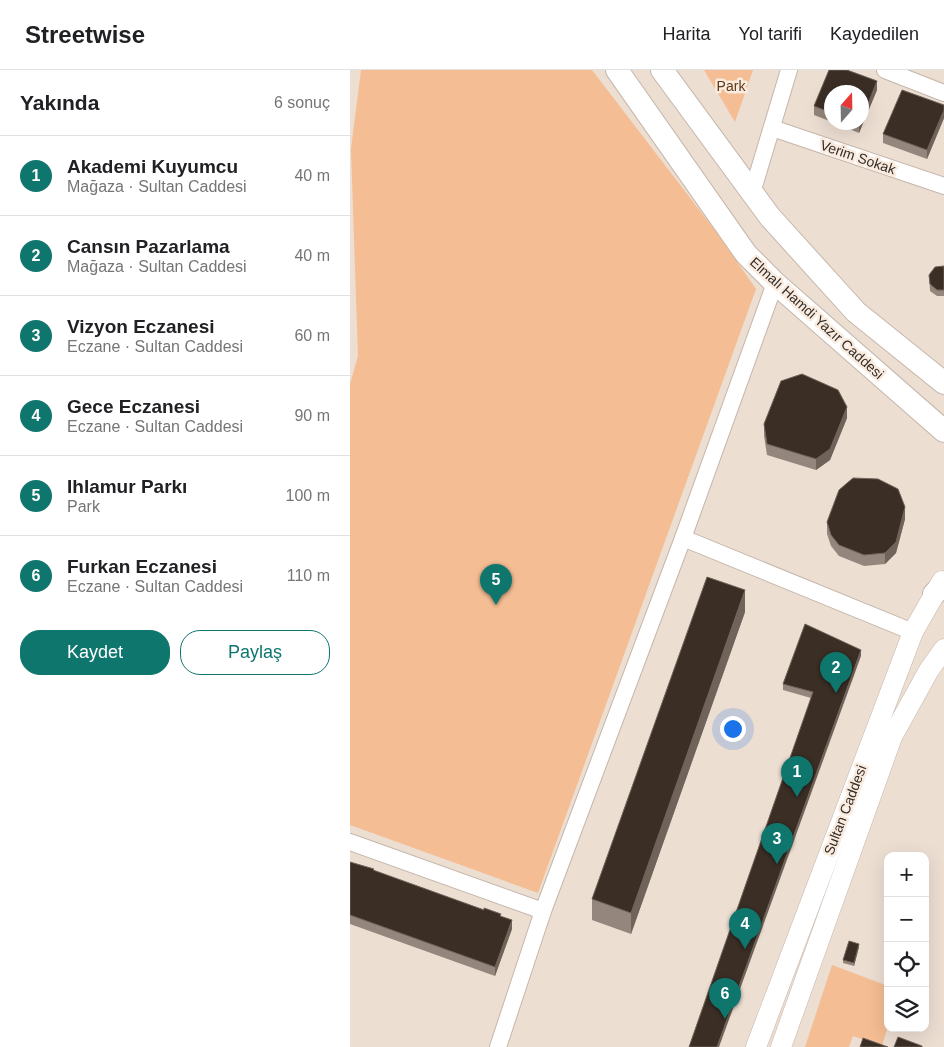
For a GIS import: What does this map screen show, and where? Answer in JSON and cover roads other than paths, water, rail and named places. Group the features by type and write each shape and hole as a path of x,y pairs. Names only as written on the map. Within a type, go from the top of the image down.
{"main road":[{"name":"Elmalı Hamdi Yazır Caddesi","path":"617,70 746,254 775,283 941,434"},
{"path":"662,70 770,217 856,312 944,383"},
{"path":"922,367 944,374"}],"street":[{"path":"752,193 789,70"},
{"path":"885,70 944,93"},
{"name":"Verim Sokak","path":"772,128 944,186"},
{"path":"498,1047 543,911 683,538 775,283"},
{"path":"683,538 913,632"},
{"name":"Sultan Caddesi","path":"756,1047 913,632 941,585"},
{"name":"Sultan Caddesi","path":"781,1047 892,737 929,670 944,649"},
{"path":"350,842 543,911"}],"place":[{"name":"Ihlamur Parkı","path":"496,605"},
{"name":"Cansın Pazarlama","path":"836,693"},
{"name":"Akademi Kuyumcu","path":"797,797"},
{"name":"Vizyon Eczanesi","path":"777,864"},
{"name":"Gece Eczanesi","path":"745,949"},
{"name":"Furkan Eczanesi","path":"725,1019"}],"park label":[{"name":"Park","path":"731,86"}]}
